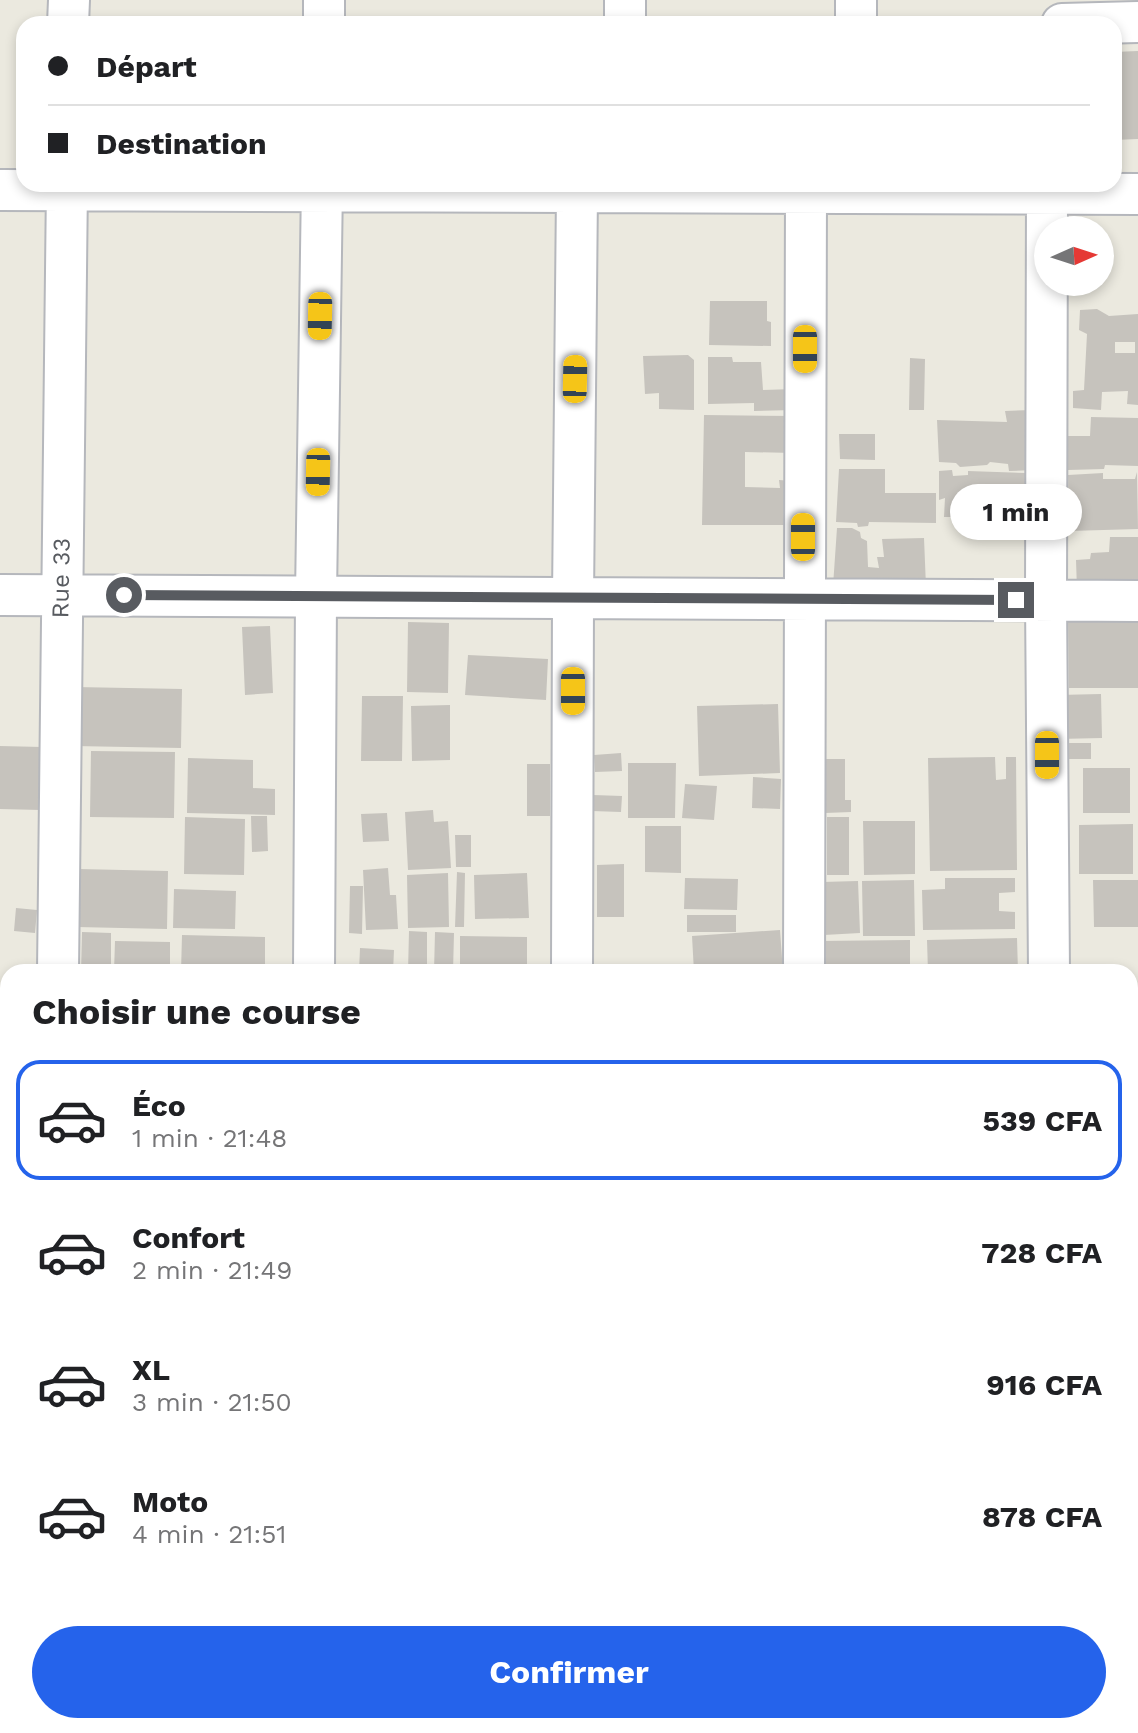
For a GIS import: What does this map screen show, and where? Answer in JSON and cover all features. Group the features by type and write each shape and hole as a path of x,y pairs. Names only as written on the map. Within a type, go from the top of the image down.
{"street":[{"name":"Rue 33","path":"58,964 67,192"},
{"path":"314,964 322,192"},
{"path":"572,964 577,192 1138,194"},
{"path":"804,964 806,193"},
{"path":"1047,194 1049,964"},
{"path":"0,595 1138,601"}],"building":[{"path":"1138,51 1138,139 1122,140 1122,52"},
{"path":"710,301 767,301 771,346 709,345"},
{"path":"1097,309 1109,316 1138,314 1138,405 1127,404 1128,391 1102,392 1101,410 1073,408 1073,391 1084,390 1087,334 1079,330 1080,310","holes":["1115,342 1135,342 1135,353 1115,353"]},
{"path":"688,355 694,360 694,410 659,409 659,393 645,394 643,356"},
{"path":"708,357 732,357 733,362 761,362 763,390 794,389 794,410 754,411 754,403 708,404"},
{"path":"910,358 925,359 924,410 909,410"},
{"path":"1033,410 1034,470 1009,471 1008,464 990,462 987,465 960,467 956,463 939,462 937,420 1007,422 1005,411"},
{"path":"704,415 796,416 794,453 745,452 745,487 780,488 779,480 793,481 796,525 702,525"},
{"path":"1091,417 1138,418 1138,466 1105,465 1104,469 1068,470 1068,436 1090,436"},
{"path":"839,434 875,434 875,460 840,459"},
{"path":"839,469 885,469 885,493 936,493 936,523 869,522 868,526 858,527 857,523 836,522"},
{"path":"952,470 953,476 968,475 968,471 1025,473 1025,484 1007,487 1006,504 995,505 995,517 944,517 945,498 939,500 939,471"},
{"path":"1137,472 1138,529 1069,531 1068,475 1103,473 1103,479 1135,479"},
{"path":"837,528 852,528 860,532 861,538 867,541 868,567 879,568 877,557 884,557 882,539 924,538 926,587 833,586"},
{"path":"1110,537 1138,537 1138,591 1077,590 1076,560 1090,559 1091,553 1109,552"},
{"path":"1068,620 1138,620 1138,688 1069,688"},
{"path":"408,622 449,623 448,693 407,692"},
{"path":"270,626 273,693 245,695 242,627"},
{"path":"468,655 548,659 546,700 465,695"},
{"path":"75,687 182,689 181,748 74,746"},
{"path":"1101,694 1102,738 1058,739 1058,695"},
{"path":"362,696 403,696 402,761 361,761"},
{"path":"778,704 780,773 699,776 697,706"},
{"path":"450,705 450,760 412,761 411,706"},
{"path":"1057,743 1091,743 1091,759 1057,759"},
{"path":"0,746 42,747 41,810 0,809"},
{"path":"91,751 175,752 174,818 90,817"},
{"path":"621,753 622,771 595,772 594,755"},
{"path":"995,757 996,780 1006,779 1006,757 1016,757 1017,870 930,871 928,758"},
{"path":"188,758 253,760 253,788 275,789 275,815 187,813"},
{"path":"824,759 845,759 845,800 851,800 851,812 825,813"},
{"path":"628,763 676,763 675,818 628,818"},
{"path":"527,764 550,764 550,816 527,816"},
{"path":"1083,768 1130,768 1130,813 1083,813"},
{"path":"753,777 781,779 780,809 752,808"},
{"path":"685,784 717,786 714,820 682,818"},
{"path":"593,795 622,796 621,812 592,811"},
{"path":"433,810 434,822 448,821 451,868 408,870 405,812"},
{"path":"387,813 389,841 363,842 361,814"},
{"path":"251,816 267,816 268,851 252,852"},
{"path":"185,817 245,819 244,875 184,874"},
{"path":"827,817 849,817 849,875 827,875"},
{"path":"863,821 915,821 915,874 864,875"},
{"path":"1133,824 1133,874 1079,874 1079,825"},
{"path":"645,826 681,826 681,873 645,872"},
{"path":"455,835 471,835 471,867 456,867"},
{"path":"624,864 624,917 597,917 597,865"},
{"path":"388,868 390,895 396,895 398,929 366,930 363,870"},
{"path":"78,869 168,871 167,929 77,927"},
{"path":"457,872 465,873 464,927 455,927"},
{"path":"448,873 449,927 408,928 407,875"},
{"path":"527,873 529,918 475,919 474,875"},
{"path":"685,878 738,879 737,910 684,909"},
{"path":"945,878 1015,878 1015,892 999,893 999,911 1015,912 1015,929 923,930 922,890 945,889"},
{"path":"914,880 915,936 863,936 862,881"},
{"path":"1093,880 1138,880 1138,927 1094,927"},
{"path":"858,881 860,933 824,935 822,882"},
{"path":"350,886 363,886 362,934 349,933"},
{"path":"174,889 236,891 235,929 173,928"},
{"path":"16,908 37,910 35,933 14,931"},
{"path":"687,915 736,915 736,932 687,932"},
{"path":"780,930 782,964 694,964 692,936"},
{"path":"409,931 427,932 427,964 408,964"},
{"path":"82,932 111,933 111,964 81,964"},
{"path":"435,932 454,933 453,964 434,964"},
{"path":"182,935 265,937 265,964 181,964"},
{"path":"460,936 527,937 527,964 460,964"},
{"path":"1017,938 1018,964 928,964 927,940"},
{"path":"910,940 910,964 818,964 818,941"},
{"path":"115,941 170,942 170,964 114,964"},
{"path":"360,948 394,950 393,964 359,964"}],"route":[{"path":"124,595 1016,600"}]}
